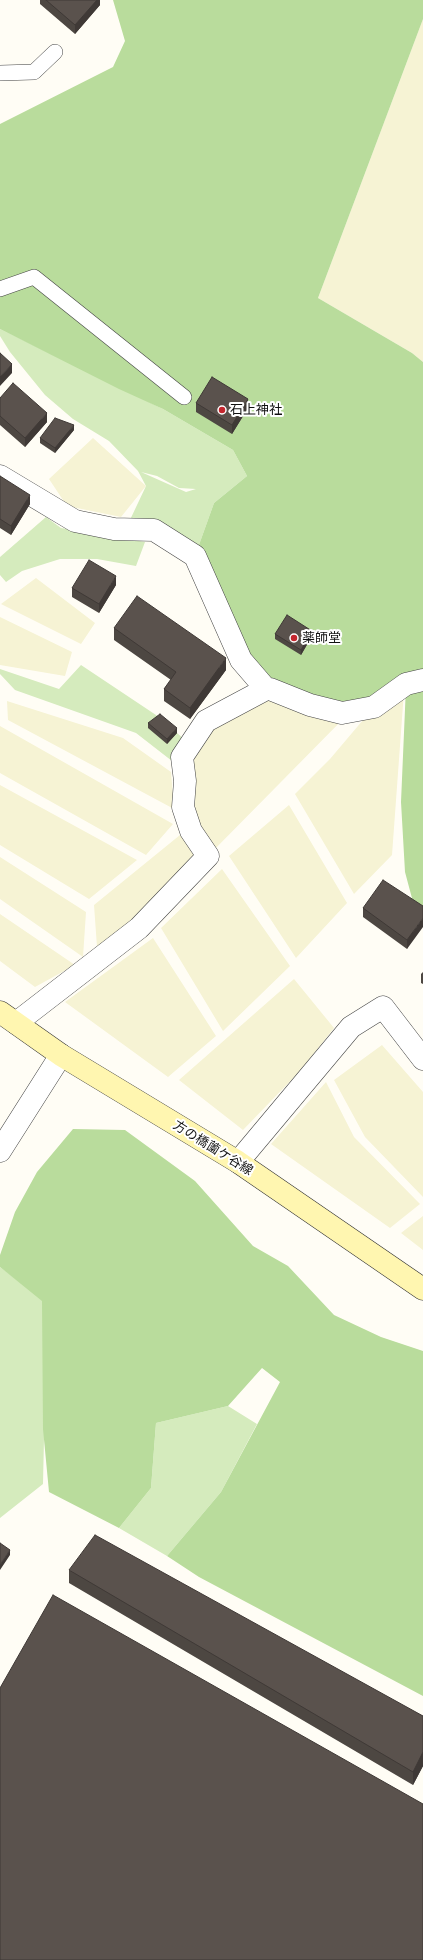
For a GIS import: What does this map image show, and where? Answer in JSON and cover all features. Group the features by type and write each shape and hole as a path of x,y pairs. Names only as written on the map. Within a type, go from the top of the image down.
{"main road":[{"name":"方の橋薗ケ谷線","path":"8,1018 61,1055 238,1162 423,1289"}],"street":[{"path":"0,476 75,521 114,529 154,530 195,556 241,660 266,689"},
{"path":"8,1018 138,928 208,856 191,831 183,807 185,781 182,757 206,721 266,689 270,689 310,705 342,713 374,707 406,684 423,680"},
{"path":"238,1162 351,1027 384,1007 423,1059"},
{"path":"0,1151 61,1055"}],"lane":[{"path":"0,73 34,72 55,52"},
{"path":"0,289 34,277 184,397"}],"shaded area":[{"path":"423,19 423,362 412,353 318,298"},
{"path":"93,438 146,486 121,517 67,506 49,479"},
{"path":"36,578 95,623 81,644 1,604"},
{"path":"0,617 72,652 65,676 0,665"},
{"path":"266,689 351,711 208,856 185,781 206,721"},
{"path":"404,691 392,855 354,894 295,794 330,759 374,707"},
{"path":"7,701 123,738 171,772 174,809 8,720"},
{"path":"0,726 173,824 146,855 0,773"},
{"path":"0,785 137,860 89,899 0,845"},
{"path":"289,805 347,903 296,958 229,856"},
{"path":"180,835 196,855 141,915 97,947 94,905"},
{"path":"0,857 86,912 83,957 0,899"},
{"path":"222,869 290,966 223,1031 161,928"},
{"path":"0,914 75,965 35,987 0,961"},
{"path":"153,938 216,1036 168,1077 65,1002"},
{"path":"294,979 334,1028 300,1071 243,1130 179,1080"},
{"path":"382,1045 423,1092 423,1197 365,1137 334,1080"},
{"path":"326,1082 354,1137 420,1204 390,1228 271,1144"},
{"path":"423,1216 423,1250 401,1233"}],"green space":[{"path":"113,0 423,0 423,19 318,298 412,353 423,362 423,913 413,902 405,872 401,802 406,686 351,711 270,689 236,648 195,556 214,503 247,476 233,450 163,409 119,389 0,329 0,124 113,67 125,41"},
{"path":"0,329 163,409 233,450 247,476 214,503 195,556 129,522 146,486 138,471 109,441 73,419 45,395 10,352 0,336","holes":["141,472 157,476 179,488 196,489 186,492"]},
{"path":"46,517 61,528 145,542 136,566 97,559 60,559 22,571 6,582 0,575 0,557"},
{"path":"81,665 156,715 184,739 172,761 136,733 15,690 0,674 0,669 59,689"},
{"path":"73,1129 125,1130 195,1181 253,1246 288,1266 334,1315 381,1337 423,1351 423,1696 199,1577 167,1556 221,1492 280,1382 262,1368 228,1406 156,1423 151,1488 119,1528 49,1492 43,1429 42,1301 0,1267 0,1255 15,1212 37,1172"},
{"path":"0,1267 47,1302 43,1484 0,1518"},
{"path":"228,1406 257,1424 221,1492 167,1556 119,1528 151,1488 156,1423"}],"building":[{"path":"46,0 97,0 75,25"},
{"path":"0,353 12,364 0,377"},
{"name":"石上神社","path":"212,377 248,399 232,425 196,403"},
{"path":"13,383 47,413 25,438 0,416 0,398"},
{"path":"55,418 74,425 55,448 40,438"},
{"path":"0,476 30,495 11,526 0,519"},
{"path":"89,560 116,576 99,604 72,588"},
{"path":"137,596 226,658 190,708 164,689 176,672 114,628"},
{"name":"薬師堂","path":"287,615 312,631 301,650 275,634"},
{"path":"160,714 177,728 167,739 148,723"},
{"path":"383,880 423,906 423,918 407,940 363,908"},
{"path":"95,1535 423,1716 423,1752 413,1772 69,1570"},
{"path":"0,1543 10,1550 0,1565"},
{"path":"53,1595 423,1804 423,1960 0,1960 0,1688"}],"place":[{"name":"石上神社","path":"222,410"},
{"name":"薬師堂","path":"294,638"}]}
